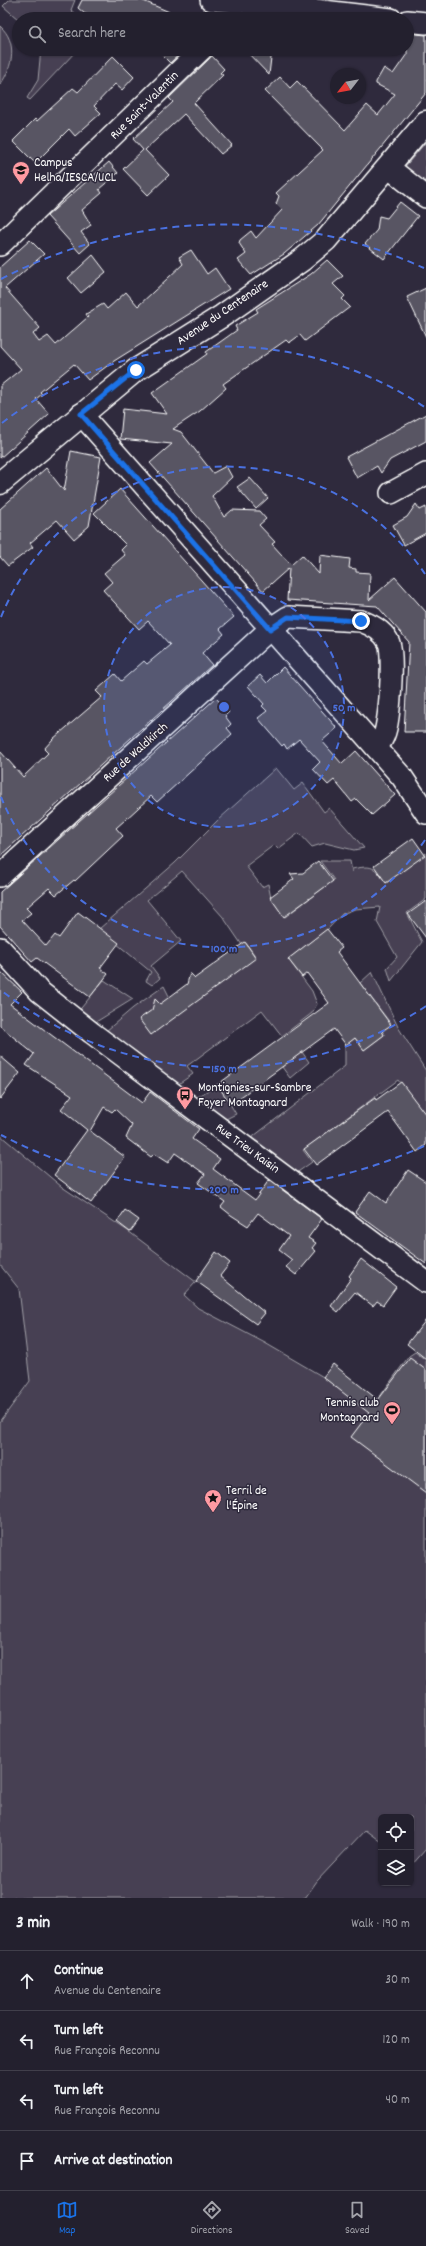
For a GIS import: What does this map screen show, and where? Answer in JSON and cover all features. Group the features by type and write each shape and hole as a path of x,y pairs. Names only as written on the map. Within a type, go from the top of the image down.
{"main road":[{"name":"Avenue du Centenaire","path":"0,483 81,414 136,370 222,316 302,260 326,240 426,122"}],"street":[{"path":"211,0 239,8 265,4 332,12"},
{"path":"414,22 426,23"},
{"name":"Rue Saint-Valentin","path":"0,245 195,56"},
{"path":"388,167 426,197"},
{"path":"81,414 402,777 426,813"},
{"path":"391,493 426,474"},
{"name":"Rue de Waldkirch","path":"0,876 270,629 288,617 361,621 370,624 381,632 389,642 392,654 388,719 384,737 376,747"},
{"name":"Rue Trieu Kaisin","path":"0,948 39,991 92,1033 426,1282"}],"shaded area":[{"path":"9,0 75,0 71,10 73,12 12,12 12,14 3,6"},
{"path":"0,26 6,32 9,39 12,55 8,70 0,85"},
{"path":"40,56 71,56 30,100 27,98 38,80"},
{"path":"426,142 426,187 403,169"},
{"path":"276,768 294,790 303,783 324,812 329,808 364,848 354,850 325,843 312,847 299,833 278,849 274,845 246,866 262,887 268,884 271,898 285,917 334,880 320,861 350,861 352,872 352,869 364,867 372,868 379,873 386,883 426,853 426,899 407,913 422,942 391,981 387,968 397,957 377,922 380,907 355,909 342,914 328,929 288,959 312,991 317,1004 312,1013 282,1036 262,1010 187,1066 193,1074 177,1085 106,1031 133,1008 164,986 170,998 151,1034 256,957 246,943 242,945 223,917 182,871 147,900 181,941 151,966 160,978 152,985 146,981 151,972 99,929 175,863 218,820"},
{"path":"372,972 398,1027 426,1071 426,1115 425,1116 398,1080 303,1150 312,1162 295,1174 250,1139 345,1066 345,1045 355,1038 364,1050 384,1035 382,1031 391,1024 360,983"},
{"path":"104,980 133,999 91,1025 77,1013"},
{"path":"302,1052 309,1062 290,1078 282,1067"},
{"path":"218,1084 236,1114 222,1121 196,1098"},
{"name":"Terril de l'Épine","path":"0,1135 62,1187 128,1231 196,1282 184,1295 198,1308 265,1343 373,1406 409,1356 415,1352 426,1360 426,1849 414,1863 414,1814 378,1814 378,1840 365,1830 317,1881 305,1898 0,1898 0,1422 30,1381 19,1289 0,1265"}],"building":[{"path":"82,0 141,0 169,12 83,12 78,8"},
{"path":"414,34 426,35 426,93 318,225 284,254 251,275 238,260 246,254 239,243 240,240 251,231 256,238 282,210 276,204 279,196 276,193 323,150 265,91 280,77 290,88 297,81 345,130 367,105 378,115 395,94 376,84 376,82 384,68 393,74 406,56 414,56"},
{"path":"113,56 134,77 122,90 115,84 94,106 101,113 75,136 69,129 35,163 13,141 35,119 37,121 73,88 78,92"},
{"path":"163,56 178,56 170,63"},
{"path":"212,56 224,69 220,73 223,75 194,103 232,145 221,154 184,114 145,150 169,175 148,195 123,169 143,150 133,139 173,102 169,98"},
{"path":"251,56 271,56 269,75"},
{"path":"109,162 118,173 99,189 102,193 82,210 91,225 81,232 90,244 80,253 47,216"},
{"path":"400,202 418,216 384,259 365,244 377,230 379,216 387,218"},
{"path":"30,240 44,254 5,288 40,328 33,334 39,342 48,336 56,345 88,317 86,314 103,304 107,309 126,292 138,306 183,264 179,257 191,250 207,274 215,268 229,289 114,361 88,380 74,364 40,392 42,394 36,399 49,414 0,458 0,386 21,369 0,346 0,267"},
{"path":"93,255 106,272 81,293 68,278"},
{"path":"327,260 343,276 333,284 345,296 342,299 350,307 305,341 300,335 289,343 286,340 223,384 226,388 200,411 173,429 181,432 213,473 226,466 232,477 212,496 224,517 232,510 259,511 266,519 259,525 275,542 272,544 291,565 302,555 319,574 320,555 350,559 349,568 356,569 356,572 370,573 369,600 395,577 426,612 426,732 404,732 409,642 377,606 287,600 289,568 263,591 150,463 172,444 120,439 123,409 167,414 152,393 207,354 206,352 237,330 235,326 258,312 256,309 311,274"},
{"path":"426,288 426,337 407,297"},
{"path":"426,414 426,441 390,460 381,473 377,466 357,478 346,457"},
{"path":"71,451 101,457 89,526 74,539 57,520 30,543 33,547 8,566 0,557 0,509 46,468 64,491"},
{"path":"250,478 268,498 256,509 237,487"},
{"path":"120,489 234,617 220,629 224,634 202,653 212,665 0,856 0,751 23,777 48,753 44,749 53,739 102,697 96,691 115,674 121,681 144,661 147,664 170,645 148,621 139,629 103,590 112,582 104,573 125,555 121,550 126,545 94,513"},
{"path":"416,504 420,510 426,507 426,533 404,545 393,525 407,517"},
{"path":"283,667 337,728 322,741 342,764 356,751 395,795 372,815 356,799 352,802 334,780 328,785 313,769 320,762 299,739 287,749 284,744 282,746 258,718 267,711 262,706 264,704 248,686 260,675 267,683"},
{"path":"216,698 229,712 225,716 231,724 227,728 232,734 157,802 151,796 116,828 123,836 75,881 74,880 56,895 49,888 26,908 31,913 22,920 46,946 55,935 59,938 78,912 119,943 100,968 108,974 90,997 37,958 32,962 0,926 0,892"},
{"path":"413,838 425,855 386,883 374,866"},
{"path":"318,861 333,881 284,917 270,897 294,879 290,874 303,873"},
{"path":"426,901 426,938 408,914"},
{"path":"327,929 342,948 337,952 391,1025 382,1031 384,1035 364,1050 355,1038 346,1045 334,1029 231,1104 217,1085 329,1003 307,973 302,977 288,959"},
{"path":"245,942 256,958 151,1035 139,1019 152,1010 155,999 160,1004 187,984 190,973 195,978"},
{"path":"0,971 22,992 10,1004 142,1103 150,1092 199,1129 192,1139 220,1159 213,1169 255,1200 269,1180 322,1219 308,1238 316,1243 312,1248 316,1251 296,1275 286,1267 292,1260 279,1250 289,1236 258,1213 248,1226 231,1215 221,1207 225,1202 198,1183 205,1174 175,1153 168,1163 154,1154 151,1157 126,1138 132,1125 115,1109 112,1112 104,1107 90,1131 125,1157 91,1203 54,1175 87,1130 61,1109 72,1095 26,1065 34,1054 0,1026"},
{"path":"0,1056 20,1073 0,1099"},
{"path":"401,1082 426,1115 426,1145 417,1152 388,1112 316,1165 304,1149 375,1098 376,1100"},
{"path":"408,1170 426,1182 426,1264 355,1212 370,1191 386,1203"},
{"path":"125,1210 139,1220 130,1232 117,1222"},
{"path":"216,1252 230,1263 220,1276 265,1313 256,1324 196,1281"},
{"path":"361,1259 396,1287 383,1305 377,1301 373,1306 355,1292 338,1312 331,1306 351,1278 349,1276"},
{"path":"426,1320 426,1359 407,1344"},
{"name":"Tennis club Montagnard","path":"410,1358 426,1370 426,1493 351,1437 369,1413 323,1377 333,1364 378,1400"}],"place":[{"name":"Campus Helha/IESCA/UCL","path":"21,185"},
{"name":"Montignies-sur-Sambre Foyer Montagnard","path":"185,1110"},
{"name":"Tennis club Montagnard","path":"392,1425"},
{"name":"Terril de l'Épine","path":"213,1513"}],"route":[{"path":"136,370 81,414 270,629 288,617 361,621"}]}
